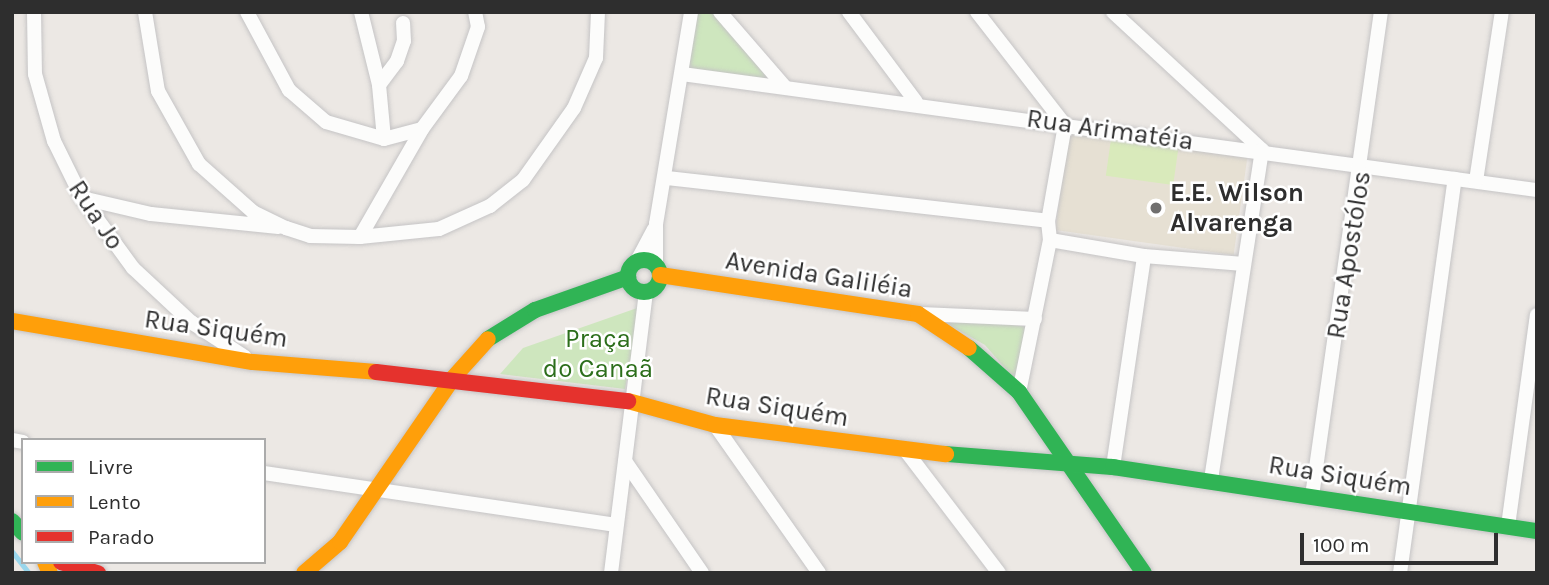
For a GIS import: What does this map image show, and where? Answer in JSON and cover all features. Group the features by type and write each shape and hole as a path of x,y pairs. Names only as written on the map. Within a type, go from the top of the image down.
{"street":[{"name":"Rua Jo","path":"34,12 35,74 54,142 82,198 133,268 191,322 253,362"},
{"path":"145,12 158,91 199,164 253,212 286,228 310,236 360,237 439,229 490,206 523,180 579,96 596,58 598,12"},
{"path":"247,12 289,90 326,122 384,139 422,129"},
{"path":"258,12 263,38"},
{"path":"361,12 379,85 384,139"},
{"path":"360,237 422,129 461,76 478,27 475,12"},
{"path":"303,573 340,542 453,378 490,337 535,310 628,278 656,224 667,178 691,12"},
{"path":"720,12 785,87"},
{"path":"849,12 916,102"},
{"path":"977,12 1065,125 1048,221 1050,240 1019,392"},
{"path":"1113,12 1262,150 1211,481"},
{"name":"Rua Apostólos","path":"1312,496 1362,166 1381,12"},
{"path":"1476,181 1502,12"},
{"path":"379,85 397,61 404,41 403,23"},
{"name":"Rua Arimatéia","path":"682,74 916,102 1537,190"},
{"path":"667,178 1048,221"},
{"path":"1400,573 1455,179"},
{"path":"82,198 151,214 286,228"},
{"path":"628,278 634,288 646,292 656,286 656,224"},
{"path":"1050,240 1144,256 1244,264"},
{"path":"1113,467 1144,256"},
{"path":"637,261 658,270"},
{"name":"Avenida Galiléia","path":"658,270 918,314 979,355 1019,392 1144,573"},
{"path":"611,573 646,292"},
{"path":"918,314 1035,319"},
{"path":"1508,526 1537,315"},
{"name":"Rua Siquém","path":"13,320 253,362 453,378 634,402 715,425 906,450 1113,467 1537,531"},
{"path":"715,425 819,573"},
{"path":"906,450 999,573"},
{"path":"625,461 702,573"},
{"path":"266,472 378,487 616,525"},
{"path":"67,564 89,572"}],"shaded area":[{"path":"1069,133 1247,158 1234,255 1055,230"}],"green space":[{"path":"695,12 715,12 776,82 686,71"},
{"path":"1111,139 1178,148 1173,185 1106,176"},
{"name":"Praça do Canaã","path":"640,307 625,389 500,374 523,348"},
{"path":"935,317 1031,327 1018,383 985,345"}],"waterway":[{"path":"12,551 21,563"},
{"path":"22,564 29,573"}],"traffic: fast":[{"path":"644,260 655,265 660,276 655,287 644,292 633,287 628,276 633,265 644,260"},
{"path":"488,339 535,310 628,277"},
{"path":"969,348 1019,392 1144,573"},
{"path":"946,454 1113,467 1537,531"},
{"path":"12,521 21,531"}],"traffic: slow":[{"path":"660,275 918,314 969,348"},
{"path":"12,321 253,362 376,372"},
{"path":"304,573 340,542 453,378 488,339"},
{"path":"628,401 715,425 946,454"},
{"path":"46,564 50,573"}],"traffic: jam":[{"path":"376,372 628,401"},
{"path":"68,564 98,573"}],"place":[{"name":"E.E. Wilson Alvarenga","path":"1156,208"}]}
